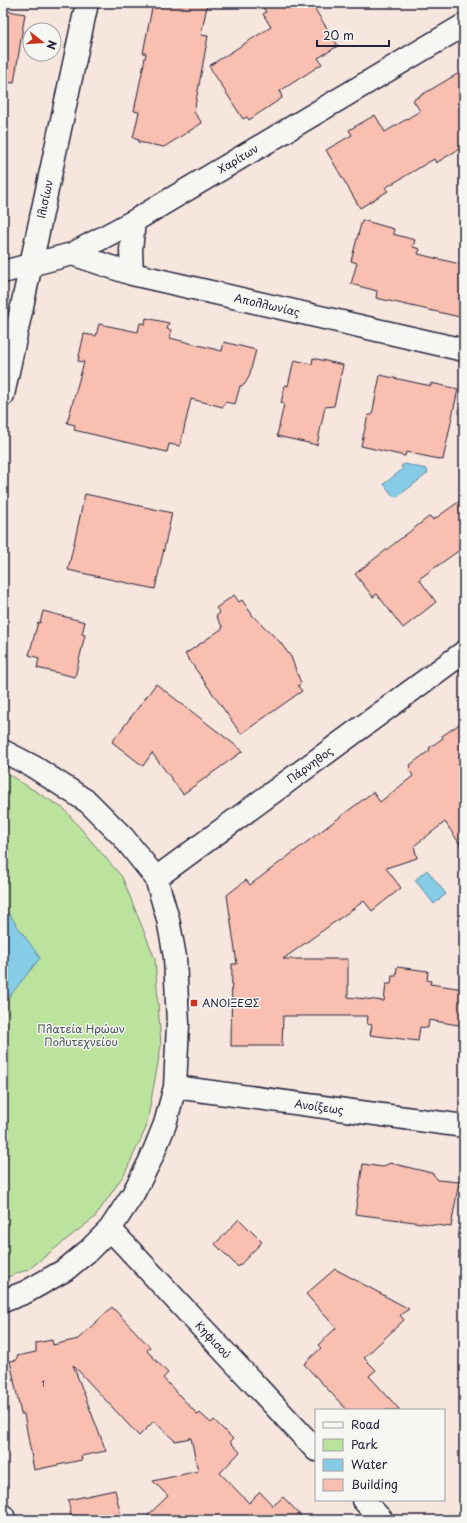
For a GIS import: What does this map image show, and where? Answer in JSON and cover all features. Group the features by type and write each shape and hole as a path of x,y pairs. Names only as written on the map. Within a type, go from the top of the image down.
{"street":[{"name":"Ιλισίων","path":"3,395 87,3"},
{"name":"Χαρίτων","path":"3,272 72,254 134,220 464,25"},
{"path":"132,274 131,250 134,220"},
{"name":"Απολλωνίας","path":"72,254 132,274 464,350"},
{"name":"Πάρνηθος","path":"156,878 464,652"},
{"path":"3,750 34,767 88,802 123,837 156,878 168,919 174,957 178,1024 175,1087 165,1124 150,1161 133,1194 110,1229 88,1251 64,1270 26,1292 3,1301"},
{"name":"Ανοίξεως","path":"175,1087 464,1126"},
{"name":"Κηφισού","path":"110,1229 315,1449"},
{"path":"364,1501 382,1520"},
{"path":"3,1516 4,1520"}],"green space":[{"name":"Πλατεία Ηρώων Πολυτεχνείου","path":"3,771 64,809 122,877 155,959 161,1046 146,1128 125,1173 95,1217 29,1269 3,1279"}],"water":[{"path":"405,464 426,469 428,471 427,474 397,497 393,496 384,484 403,469 401,466"},
{"path":"427,870 446,894 434,904 415,880"},
{"path":"9,914 40,958 9,997 3,995 3,915"}],"building":[{"path":"153,3 191,3 207,6 201,35 208,36 194,112 202,123 164,147 138,142 139,140 133,138 139,112 134,111 146,53 143,53"},
{"path":"260,3 311,3 338,46 318,58 322,64 280,91 282,98 249,120 247,117 243,119 209,66 271,27 263,14 266,12"},
{"path":"3,10 25,14 24,22 22,22 22,33 14,83 3,82"},
{"path":"464,70 464,146 436,163 434,159 385,188 388,191 360,208 326,150 352,135 349,130 375,115 385,132 420,111 413,100"},
{"path":"362,220 394,229 393,234 415,240 413,247 420,249 418,254 464,265 464,318 376,298 377,291 351,284 357,263 351,261"},
{"path":"146,318 169,323 167,329 171,330 170,338 222,351 224,342 256,350 249,377 244,385 240,386 235,404 225,402 223,407 191,399 180,446 169,444 167,452 74,430 75,425 67,423 84,362 78,361 84,334 96,336 99,324 138,332 140,323 145,324"},
{"path":"313,358 343,365 334,406 325,407 317,445 277,436 284,404 281,403 285,385 288,386 294,360 312,364"},
{"path":"380,375 431,386 431,383 458,389 443,460 406,452 405,456 361,446 368,415 372,415"},
{"path":"85,494 172,513 155,589 68,570"},
{"path":"464,498 464,547 419,579 436,602 403,628 377,594 373,597 355,574 430,516 433,520"},
{"path":"234,595 239,602 242,600 253,616 280,642 291,657 301,683 298,686 302,691 241,734 185,654 223,628 216,616 220,613 216,608"},
{"path":"43,611 85,622 82,634 85,635 75,677 37,668 39,658 29,655 38,622 40,623"},
{"path":"156,684 243,751 183,794 152,753 143,766 112,742"},
{"path":"464,721 464,850 445,822 414,846 417,858 386,868 401,888 372,911 364,901 283,959 348,959 348,997 384,1001 386,984 391,984 392,976 396,976 397,967 428,971 427,980 431,981 430,984 464,989 464,1026 429,1020 428,1028 420,1027 418,1041 370,1035 372,1025 367,1024 368,1016 283,1016 282,1046 231,1046 232,964 237,964 227,895 246,880 250,885 373,792 380,802 413,776 409,769 411,767 410,765 430,750 429,748 443,738 442,736"},
{"path":"390,1163 432,1173 438,1180 459,1182 451,1227 355,1214 363,1164 382,1167"},
{"path":"239,1219 262,1242 238,1267 215,1244"},
{"path":"335,1269 409,1309 400,1315 404,1320 364,1358 376,1370 369,1376 399,1409 346,1409 304,1364 321,1348 318,1345 336,1328 306,1294"},
{"path":"112,1307 150,1347 147,1351 168,1373 163,1378 198,1415 200,1413 211,1423 214,1420 233,1439 230,1442 240,1452 220,1473 249,1503 260,1492 273,1506 283,1497 305,1520 143,1520 168,1496 153,1481 198,1471 191,1438 175,1441 154,1421 139,1436 73,1365 106,1451 81,1456 82,1460 34,1470 24,1414 21,1414 10,1361 17,1360 17,1356 36,1352 36,1343 52,1340 53,1345 78,1339"},
{"path":"115,1490 122,1520 72,1520 68,1500"}],"place":[{"name":"ΑΝΟΙΞΕΩΣ","path":"194,1003"}]}
